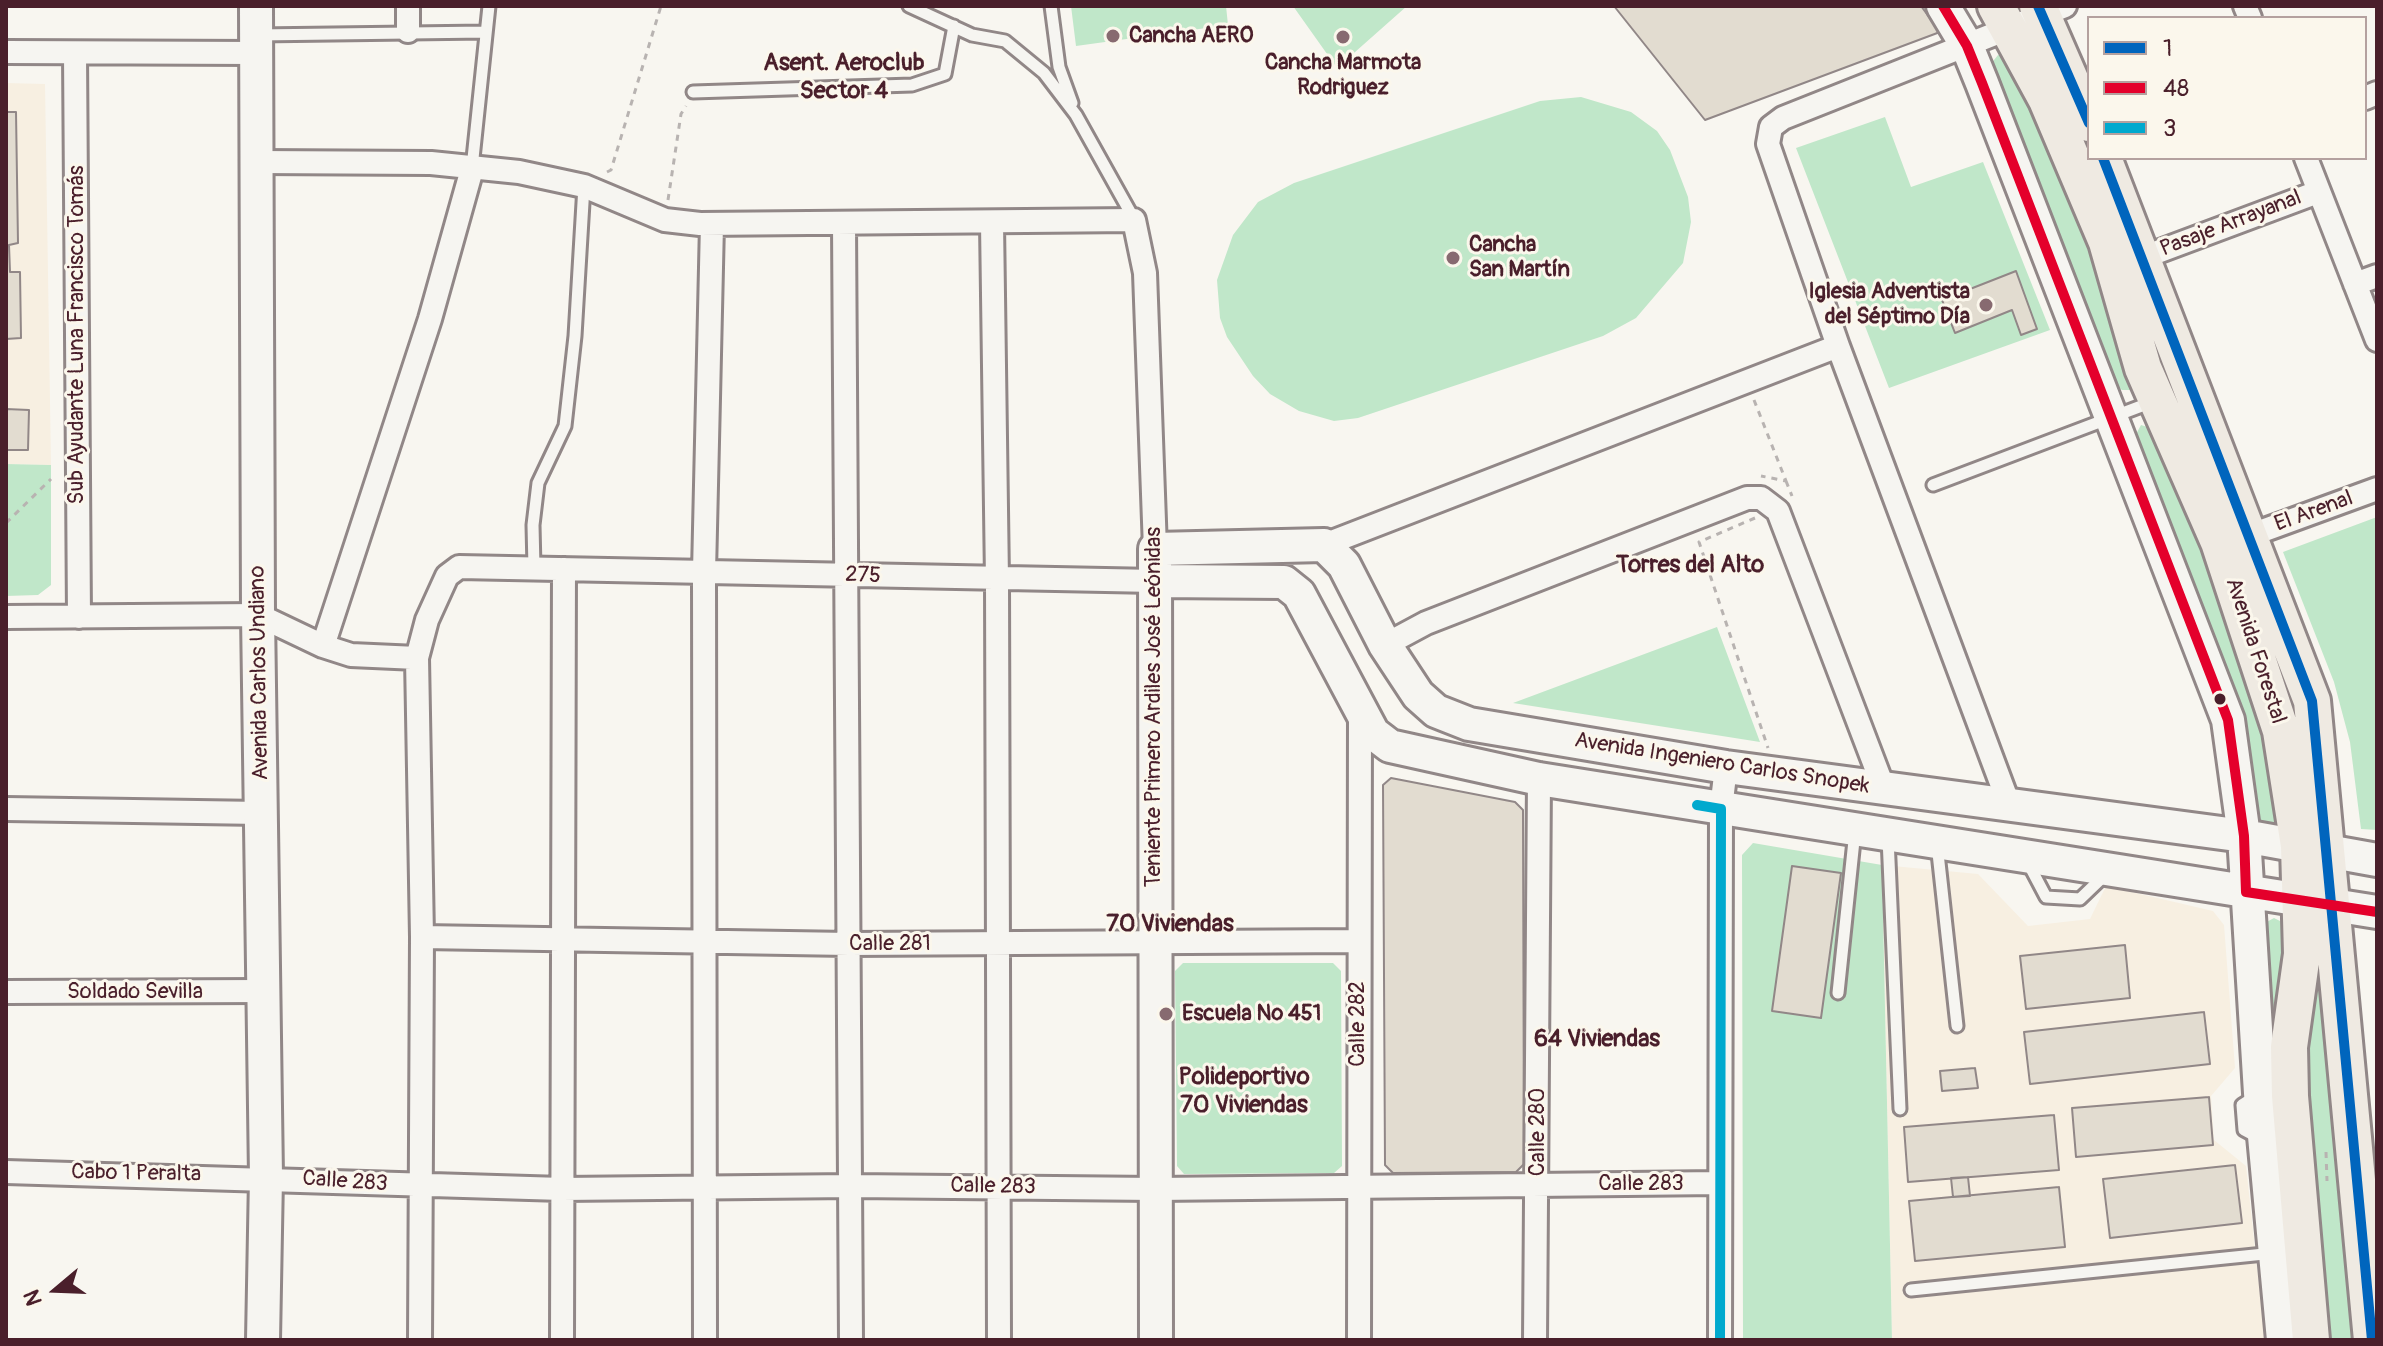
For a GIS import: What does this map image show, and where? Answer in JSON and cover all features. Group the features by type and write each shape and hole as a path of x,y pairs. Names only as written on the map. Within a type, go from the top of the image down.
{"main road":[{"path":"2049,9 2087,117"},
{"name":"Avenida Forestal","path":"2002,18 2047,100 2174,394 2251,535 2312,701 2316,903 2370,1240 2372,1340"},
{"name":"Avenida Forestal","path":"2104,160 2144,257 2174,394 2219,542 2273,699 2313,849"},
{"name":"Avenida Forestal","path":"2311,1340 2290,1096 2289,1047 2302,954 2316,903"}],"street":[{"path":"408,6 408,31"},
{"path":"1943,6 1967,46 2228,720 2244,836 2260,1093 2283,1340"},
{"path":"2010,807 1838,346 1768,144 1771,127 1783,118 1967,46 2002,18 2049,9"},
{"path":"6,52 75,53 256,31"},
{"name":"Avenida Carlos Undiano","path":"256,31 258,615 266,1177 263,1340"},
{"name":"Sub Ayudante Luna Francisco Tomás","path":"75,53 79,617"},
{"path":"2307,160 2377,340"},
{"path":"258,162 431,163 519,172 584,186 665,220 712,224 1134,220"},
{"path":"323,646 430,319 472,169"},
{"name":"Pasaje Arrayanal","path":"2144,257 2318,192"},
{"name":"Teniente Primero Ardiles José Leónidas","path":"1134,220 1145,273 1155,549 1156,1340"},
{"path":"992,223 997,580 999,1340"},
{"path":"705,1340 704,572 712,224"},
{"path":"844,224 851,1340"},
{"path":"2355,284 2377,276"},
{"path":"1155,549 1324,545 1838,346"},
{"name":"El Arenal","path":"2251,535 2377,489"},
{"path":"1385,645 1426,623 1747,498 1761,498 1778,511 1884,789"},
{"name":"Avenida Ingeniero Carlos Snopek","path":"1324,545 1344,565 1385,645 1418,695 1436,711 1469,724 1726,767 2244,836 2377,860"},
{"name":"275","path":"417,658 427,620 447,576 459,567 997,580 1267,581"},
{"path":"562,1340 564,569"},
{"name":"Avenida Ingeniero Carlos Snopek","path":"1267,581 1284,582 1299,594 1373,733 1390,746 1539,779 2377,912"},
{"path":"6,617 258,615 323,646 351,655 417,658 422,937 420,1340"},
{"name":"Calle 282","path":"1359,1340 1360,708"},
{"path":"1720,1340 1721,809 1726,767"},
{"name":"Calle 280","path":"1535,1340 1539,779"},
{"path":"6,809 261,813"},
{"name":"Calle 281","path":"422,937 849,944 1358,941"},
{"name":"Soldado Sevilla","path":"6,992 263,991"},
{"name":"Cabo 1 Peralta","path":"6,1172 266,1177"},
{"name":"Calle 283","path":"266,1177 420,1187 562,1189 852,1186 1156,1189 1720,1183"}],"lane":[{"path":"472,169 489,6"},
{"path":"909,6 972,35 1005,41 1044,73 1076,115 1134,220"},
{"path":"1051,6 1059,67 1076,115"},
{"path":"693,92 912,85 945,74 954,26"},
{"path":"256,31 485,32"},
{"path":"534,568 533,525 538,483 565,426 575,336 584,186"},
{"path":"1933,485 2174,394"},
{"path":"1838,993 1855,830"},
{"path":"1888,835 1900,1109"},
{"path":"1937,843 1957,1026"},
{"path":"1911,1290 2274,1253"}],"path":[{"path":"584,186 611,170 661,6"},
{"path":"665,220 681,114 693,92"},
{"path":"1751,392 1786,481 1760,476 1741,482 1756,519 1699,542 1777,774"},
{"path":"6,523 51,479"}],"shaded area":[{"path":"6,83 45,84 51,465 6,464"},
{"path":"1882,865 1978,874 2028,926 2090,919 2106,886 2213,911 2224,925 2235,1068 2211,1096 2214,1140 2246,1166 2265,1340 1892,1340"}],"green space":[{"name":"Cancha AERO","path":"1071,6 1226,6 1228,25 1076,46"},
{"name":"Cancha Marmota Rodriguez","path":"1293,6 1407,6 1337,68"},
{"path":"1998,55 2007,55 2082,206 2134,388 2130,390 2122,390 2115,384 1990,65"},
{"name":"Cancha San Martín","path":"1581,97 1631,112 1657,131 1670,150 1688,197 1691,222 1683,263 1636,318 1603,336 1358,418 1334,421 1299,411 1270,394 1253,376 1227,337 1220,318 1217,280 1233,235 1258,202 1294,183 1540,101"},
{"path":"1885,117 1911,187 1983,162 2050,330 1889,388 1796,148"},
{"path":"2141,425 2154,429 2264,702 2281,822 2277,825 2261,823 2257,819 2135,436"},
{"path":"6,464 51,465 51,585 38,595 6,596"},
{"path":"2377,517 2377,830 2361,829 2350,742 2334,682 2283,552"},
{"path":"1717,627 1760,742 1513,703"},
{"path":"1753,843 1882,865 1892,1340 1743,1340 1742,855"},
{"path":"2274,918 2284,923 2303,1340 2261,925"},
{"path":"2319,926 2363,1340 2330,1340 2304,1061"},
{"path":"1183,963 1333,963 1341,971 1342,1166 1334,1173 1184,1174 1177,1166 1175,971"}],"building":[{"path":"1614,6 1921,6 1940,32 1705,120"},
{"path":"6,112 16,112 18,243 9,245 10,272 20,272 21,338 6,339"},
{"name":"Iglesia Adventista del Séptimo Día","path":"2016,271 2037,329 2021,335 2012,310 1955,333 1942,300"},
{"path":"6,409 29,410 28,450 7,450 7,460"},
{"path":"1391,778 1515,802 1523,810 1524,1164 1516,1172 1393,1173 1385,1165 1383,785"},
{"path":"1792,866 1841,873 1821,1018 1772,1011"},
{"path":"2125,945 2130,998 2026,1009 2020,956"},
{"path":"2204,1012 2210,1064 2030,1084 2024,1032"},
{"path":"1975,1068 1978,1088 1942,1091 1940,1071"},
{"path":"2209,1097 2213,1145 2076,1157 2072,1108"},
{"path":"2054,1115 2059,1170 1908,1182 1904,1127"},
{"path":"2235,1165 2242,1223 2110,1238 2103,1179"},
{"path":"1968,1177 1970,1196 1953,1197 1951,1178"},
{"path":"2059,1187 2065,1247 1915,1261 1909,1201"}],"transit line":[{"name":"48","path":"1943,6 1967,46 1982,83 2228,720 2244,836 2246,892 2377,912"},
{"name":"1","path":"2038,6 2087,118"},
{"name":"1","path":"2104,160 2312,701 2372,1340"},
{"name":"3","path":"1697,805 1721,809 1720,1340"}],"place":[{"name":"Cancha AERO","path":"1113,36"},
{"name":"Cancha Marmota Rodriguez","path":"1343,37"},
{"name":"Cancha San Martín","path":"1453,258"},
{"name":"Iglesia Adventista del Séptimo Día","path":"1986,305"},
{"name":"Escuela Nº 451","path":"1166,1014"}],"district":[{"name":"Asent. Aeroclub Sector 4","path":"844,78"},
{"name":"Torres del Alto","path":"1690,566"},
{"name":"70 Viviendas","path":"1170,925"},
{"name":"64 Viviendas","path":"1597,1040"},
{"name":"Polideportivo 70 Viviendas","path":"1244,1092"}]}
